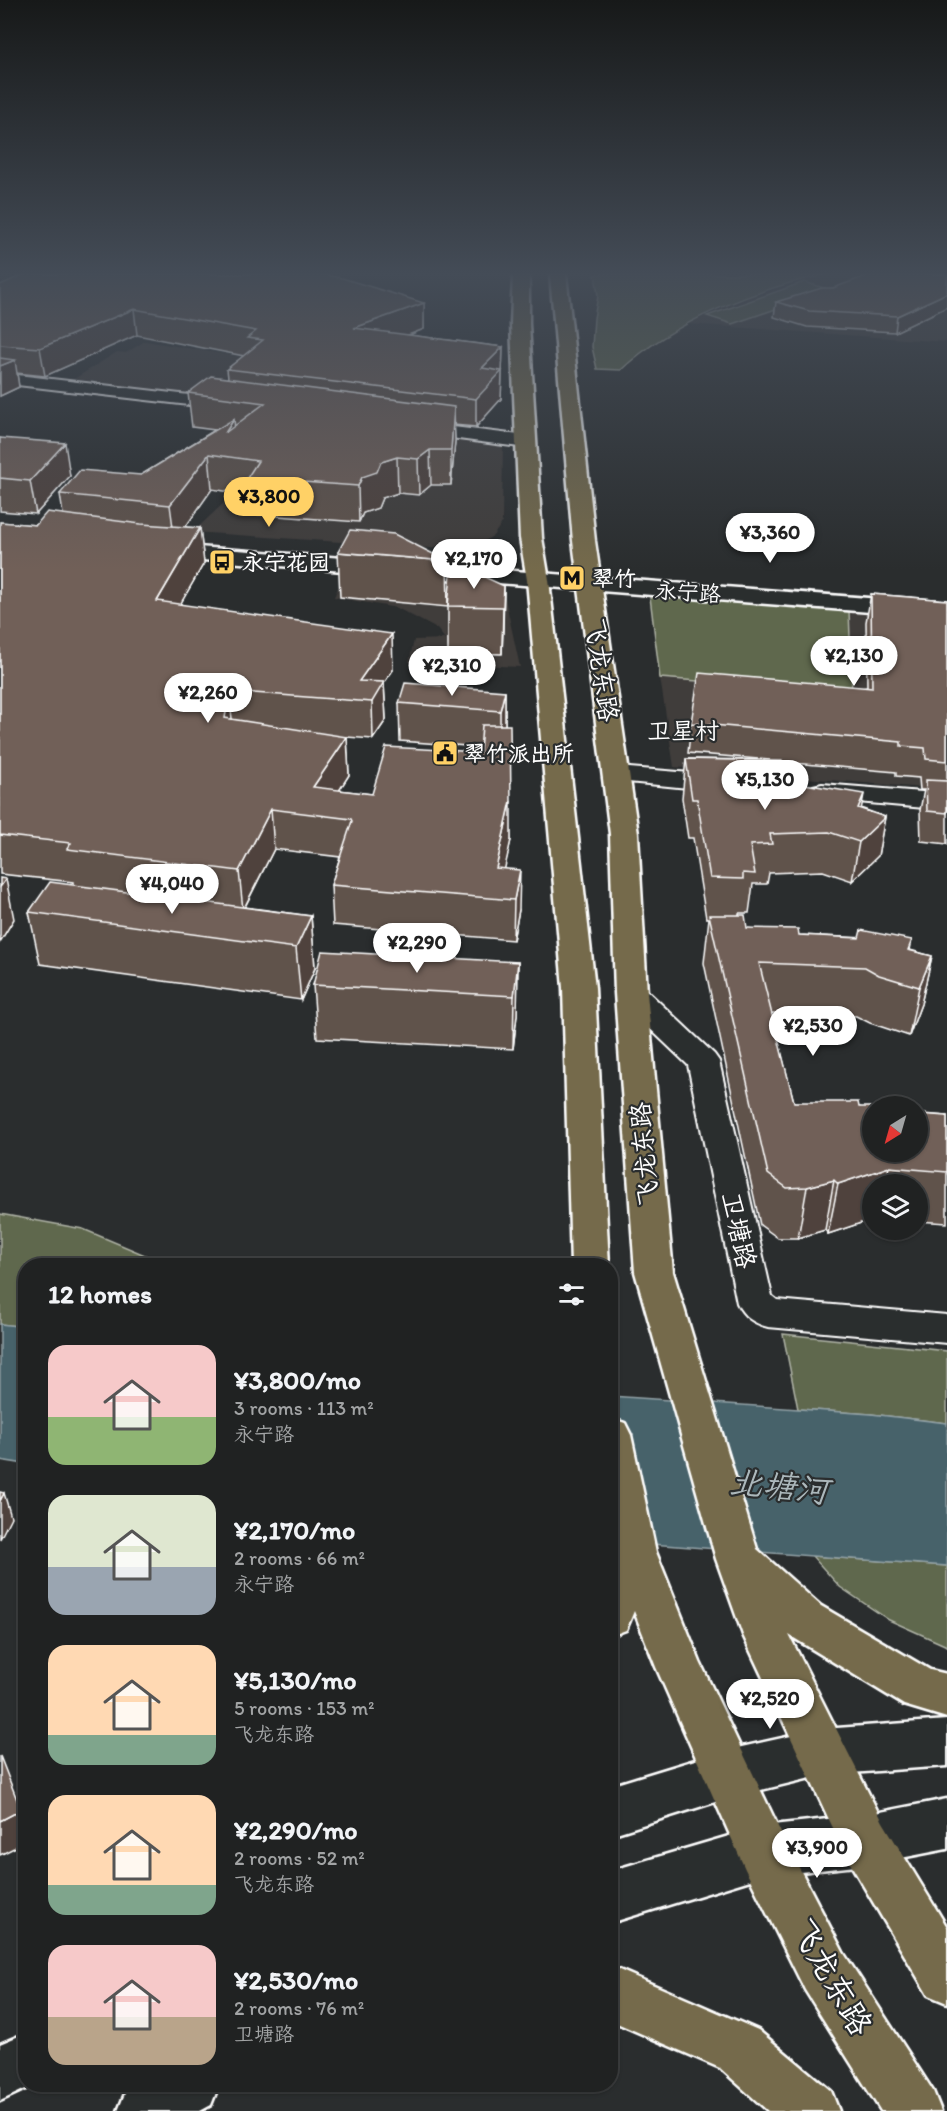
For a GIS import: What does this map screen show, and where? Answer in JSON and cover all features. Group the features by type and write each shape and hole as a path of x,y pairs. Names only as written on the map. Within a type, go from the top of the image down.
{"main road":[{"name":"飞龙东路","path":"523,373 531,538 579,988 590,1258"},
{"name":"飞龙东路","path":"568,373 584,541 624,834 631,993 654,1272 738,1559 766,1635 865,1840 947,1976"},
{"name":"永宁路","path":"137,543 536,573 947,611"},
{"name":"永宁路","path":"590,579 947,597"},
{"name":"飞龙东路","path":"618,1474 634,1552 679,1667 763,1851 824,1971 913,2111"},
{"path":"618,1595 634,1552"},
{"path":"738,1559 805,1620 921,1690 947,1696"},
{"path":"618,1808 728,1774 823,1752 947,1743"},
{"path":"618,1895 763,1851 865,1840 947,1824"},
{"path":"618,1996 739,2049 811,2111"},
{"path":"0,2073 18,2064"},
{"path":"146,2111 179,2092"}],"street":[{"path":"0,378 247,406"},
{"path":"399,426 527,442"},
{"path":"617,775 747,786"},
{"path":"794,790 947,802"},
{"name":"卫塘路","path":"631,993 703,1061 755,1304 768,1313 947,1329"}],"shaded area":[{"path":"84,373 231,373 200,396 74,379"},
{"path":"312,420 503,444 502,523 493,536 478,545 445,549 193,532"},
{"path":"345,572 455,581 483,587 505,598 520,667 409,662 414,640 445,639 437,629 397,608 334,597"},
{"path":"849,610 947,617 947,790 674,767 660,678 851,693"}],"green space":[{"path":"660,593 849,610 852,693 660,678 650,597"},
{"path":"0,1214 83,1229 152,1258 18,1258 18,1326 0,1324"},
{"path":"783,1334 947,1351 947,1423 871,1414 798,1409"},
{"path":"812,1556 947,1566 947,1646 889,1620 840,1587"}],"water":[{"path":"0,1324 18,1326 18,1463 0,1460"},
{"name":"北塘河","path":"618,1397 871,1414 947,1423 947,1566 618,1542"}],"building":[{"path":"256,373 501,373 476,399"},
{"path":"211,376 454,407 451,450 430,450 418,459 397,457 381,462 377,472 362,477 358,486 247,478 258,461 209,454 170,505 60,494 80,470 141,475 234,419 225,433 265,403 188,393"},
{"path":"0,438 65,443 30,481 0,478"},
{"path":"47,512 141,524 200,528 157,601 392,634 359,681 384,682 372,702 229,691 225,718 347,737 313,787 372,794 386,747 480,752 482,725 510,725 511,801 496,868 520,870 514,900 331,885 351,819 271,809 239,871 67,849 71,843 0,835 0,522 36,525"},
{"path":"350,530 394,534 447,561 338,552"},
{"path":"452,562 504,586 503,607 448,606"},
{"path":"871,594 947,600 947,761 926,759 925,748 901,746 901,742 691,723 699,673 872,688"},
{"path":"405,683 505,691 500,711 399,703"},
{"path":"686,759 782,761 787,781 864,794 858,808 885,817 859,842 829,832 770,834 772,844 750,845 755,874 743,873 743,879 710,878 697,799 692,799"},
{"path":"926,780 947,781 947,813 927,811"},
{"path":"0,878 6,879 0,887"},
{"path":"50,882 311,916 296,948 29,912"},
{"path":"709,915 745,915 747,928 798,929 799,935 859,938 861,930 912,940 908,950 932,956 919,987 879,975 865,967 759,963 794,1102 858,1102 859,1107 862,1107 862,1162 928,1162 928,1115 947,1116 947,1172 889,1167 862,1174 862,1176 838,1184 834,1180 807,1187 787,1188 768,1174"},
{"path":"322,951 518,962 514,996 313,985"},
{"path":"0,1756 18,1802 18,1812 0,1821"}],"place":[{"name":"永宁花园","path":"222,562"},
{"name":"翠竹","path":"572,578"},
{"name":"翠竹派出所","path":"445,753"}],"district":[{"name":"卫星村","path":"683,730"}]}
